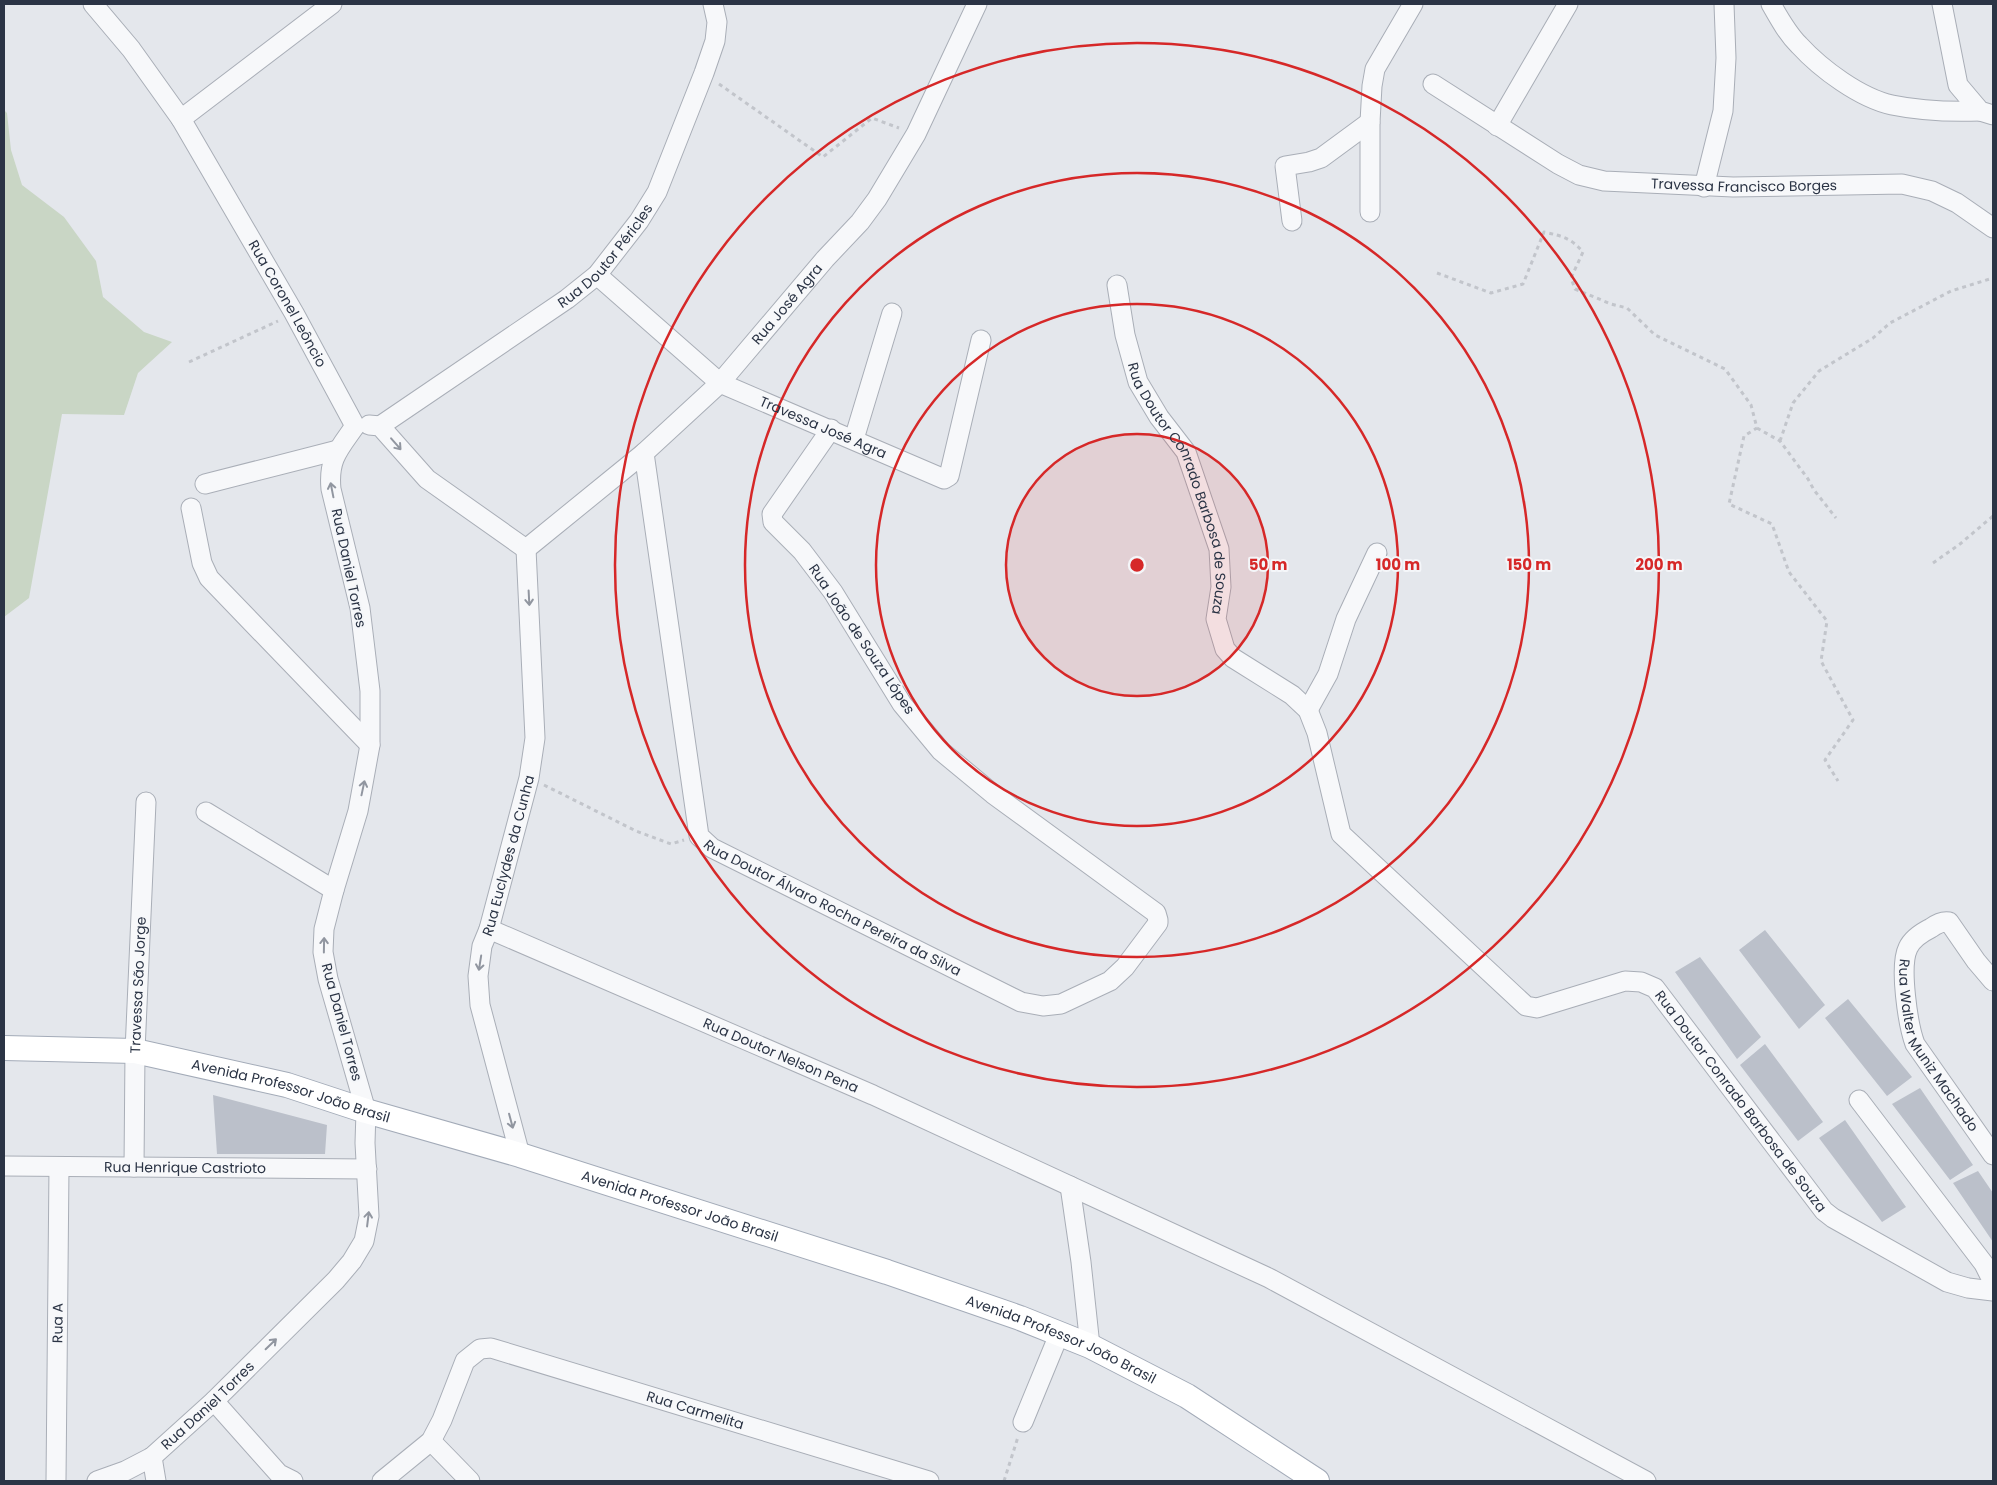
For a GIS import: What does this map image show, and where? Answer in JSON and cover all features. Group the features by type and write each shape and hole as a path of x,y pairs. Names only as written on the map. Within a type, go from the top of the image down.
{"main road":[{"name":"Avenida Professor João Brasil","path":"4,1048 135,1051 287,1084 366,1111 520,1155 740,1227 887,1272 1060,1332 1090,1346 1187,1396 1317,1481"}],"street":[{"name":"Rua Coronel Leôncio","path":"93,4 131,49 181,119 294,313 355,426"},
{"path":"181,119 332,4"},
{"name":"Rua Doutor Péricles","path":"380,426 567,299 597,275 639,221 657,192 715,41 717,22 713,4"},
{"name":"Rua José Agra","path":"526,549 644,453 720,383 825,259 860,222 877,199 916,134 977,4"},
{"path":"1370,212 1370,122 1375,70 1413,4"},
{"path":"1497,126 1568,4"},
{"path":"1704,187 1723,110 1726,58 1724,4"},
{"path":"1771,4 1787,31 1799,46 1838,79 1863,93 1890,104 1915,109 1987,113"},
{"path":"1942,4 1958,85 1987,113"},
{"name":"Travessa Francisco Borges","path":"1433,84 1497,126 1579,175 1604,181 1704,187 1902,184 1932,191 1957,203 1993,228"},
{"path":"1292,220 1286,164 1309,162 1321,158 1370,122"},
{"name":"Travessa José Agra","path":"597,275 720,383 944,479 947,478 960,434 981,340"},
{"name":"Rua Doutor Conrado Barbosa de Souza","path":"1117,285 1125,335 1138,382 1159,417 1186,452 1219,549 1222,587 1216,619 1225,649 1233,658 1292,695 1308,710 1317,733 1341,834 1526,1006 1537,1008 1625,981 1641,982 1655,988 1824,1211 1833,1218 1947,1282 1968,1288 1993,1290"},
{"path":"854,439 892,313"},
{"path":"355,426 367,424 380,426 427,479 526,549"},
{"name":"Rua Daniel Torres","path":"97,1481 126,1471 152,1457 214,1400 336,1280 352,1261 364,1241 369,1216 365,1143 366,1111 336,1011 323,952 324,930 358,811 370,744 370,691 360,608 329,474 333,458 355,426"},
{"name":"Rua João de Souza Lópes","path":"831,429 772,514 772,522 802,551 833,592 902,704 941,751 993,794 1158,917"},
{"path":"205,484 338,450"},
{"name":"Rua Doutor Álvaro Rocha Pereira da Silva","path":"644,453 699,836 712,848 1021,1002 1036,1005 1061,1004 1110,981 1125,967 1158,923 1158,917"},
{"path":"190,508 202,563 209,578 370,744"},
{"name":"Rua Euclydes da Cunha","path":"520,1155 480,1005 478,976 482,946 489,929 529,778 535,738 526,549"},
{"path":"1308,710 1328,674 1346,619 1377,553"},
{"name":"Travessa São Jorge","path":"134,1167 135,1051 146,802"},
{"path":"206,812 334,890"},
{"name":"Rua Walter Muniz Machado","path":"1993,981 1976,961 1951,923 1946,921 1922,932 1908,948 1904,971 1910,1031 1915,1044 1993,1155"},
{"name":"Rua Doutor Nelson Pena","path":"489,929 873,1095 1269,1278 1646,1481"},
{"path":"1859,1100 1984,1264 1993,1282"},
{"name":"Rua Henrique Castrioto","path":"4,1166 367,1168"},
{"name":"Rua A","path":"56,1481 59,1167"},
{"path":"1070,1186 1090,1346"},
{"path":"1022,1422 1060,1332"},
{"name":"Rua Carmelita","path":"431,1441 442,1420 464,1361 480,1349 491,1348 879,1474 930,1481"},
{"path":"214,1400 279,1474 293,1481"},
{"path":"382,1481 431,1441 470,1481"},
{"path":"152,1457 156,1481"}],"path":[{"path":"704,73 822,157 872,118 916,134"},
{"path":"1437,273 1491,293 1523,284 1544,232 1574,241 1584,252 1571,278 1575,289 1611,304 1628,308 1655,335 1725,368 1751,405 1757,428 1780,441 1836,518"},
{"path":"1780,441 1793,403 1819,371 1872,338 1890,323 1951,290 1993,278"},
{"path":"189,362 294,313"},
{"path":"1757,428 1744,436 1729,504 1772,524 1788,572 1827,621 1821,661 1853,720 1825,760 1838,782"},
{"path":"1932,563 1993,516"},
{"path":"529,778 636,831 672,844 699,836"},
{"path":"1004,1481 1022,1422"}],"green space":[{"path":"4,110 7,113 11,150 22,185 64,217 96,261 103,297 144,332 172,342 138,373 124,415 62,414 29,598 4,617"}],"building":[{"path":"1765,930 1825,1005 1799,1029 1739,950"},
{"path":"1700,957 1761,1037 1737,1059 1675,972"},
{"path":"1848,999 1912,1077 1887,1096 1825,1018"},
{"path":"1765,1044 1823,1122 1798,1141 1740,1065"},
{"path":"1920,1088 1973,1165 1950,1180 1892,1104"},
{"path":"213,1095 327,1125 325,1154 217,1154"},
{"path":"1845,1120 1906,1207 1882,1222 1819,1138"},
{"path":"1978,1171 1993,1193 1993,1242 1953,1183"}]}
